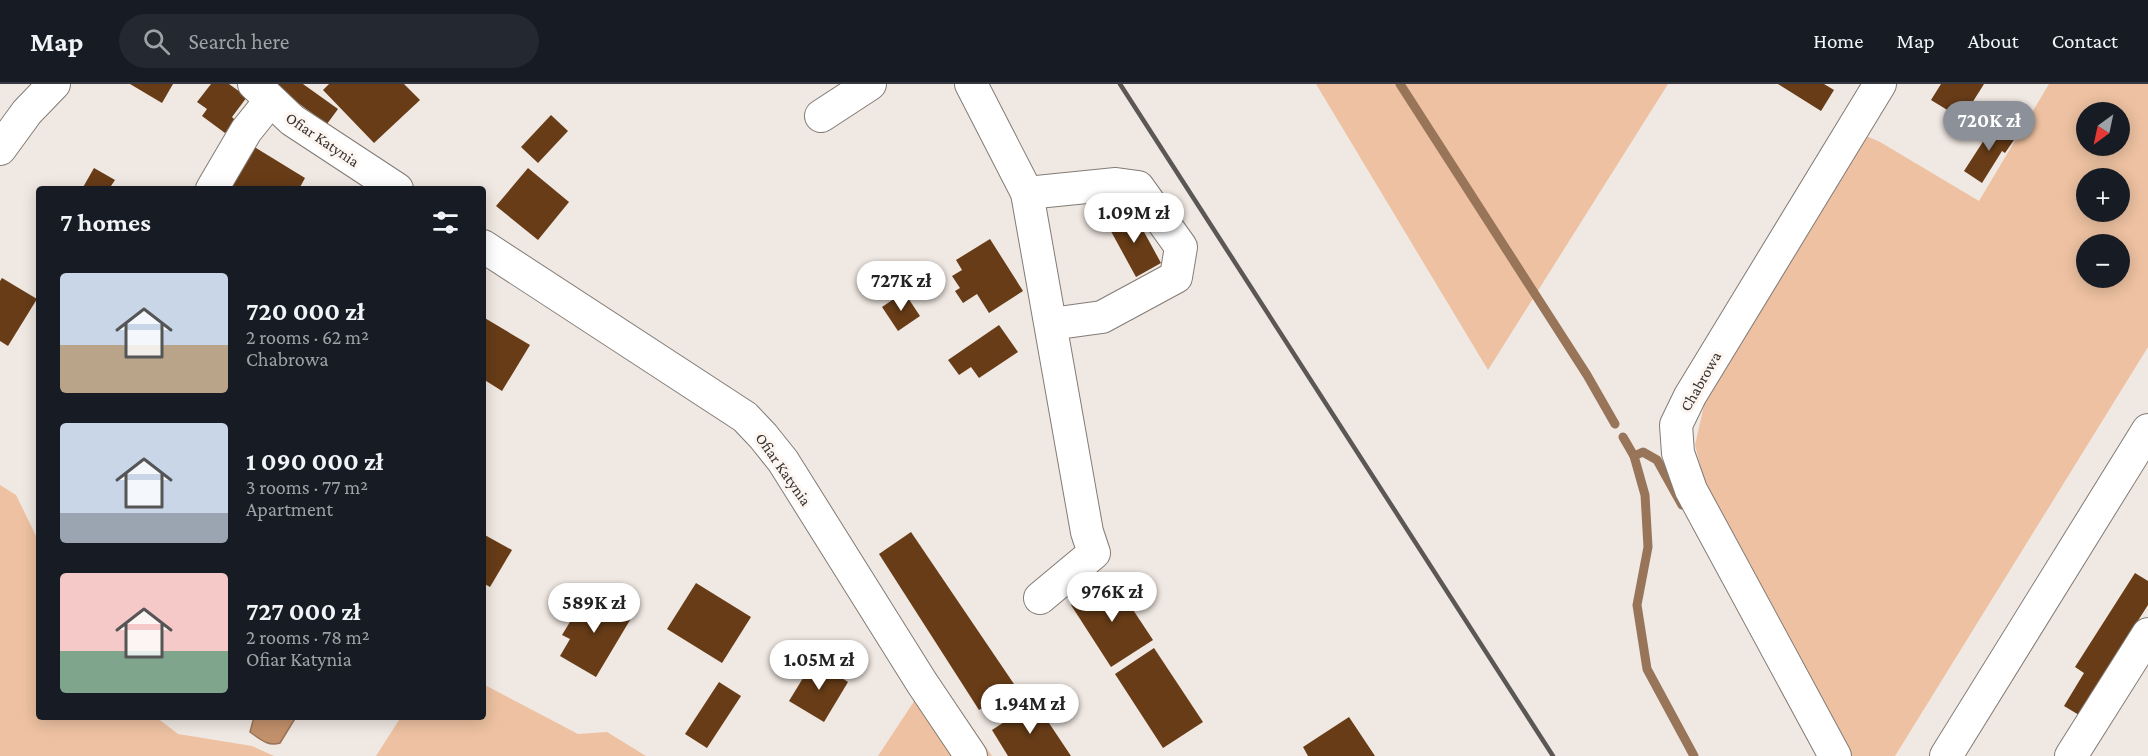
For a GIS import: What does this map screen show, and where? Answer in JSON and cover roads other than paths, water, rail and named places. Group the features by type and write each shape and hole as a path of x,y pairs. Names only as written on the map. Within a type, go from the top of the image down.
{"street":[{"path":"0,149 27,112 54,84"},
{"path":"821,116 870,84"},
{"path":"971,84 1027,193 1087,532 1094,553 1040,598"},
{"name":"Chabrowa","path":"1835,756 1691,490 1678,453 1676,425 1696,386 1880,84"},
{"path":"214,186 246,131 262,92"},
{"name":"Ofiar Katynia","path":"262,92 292,120 392,186"},
{"path":"1027,193 1116,184 1138,187 1181,247 1176,277 1102,317 1051,324"},
{"name":"Ofiar Katynia","path":"486,248 744,417 763,436 783,461 922,683 971,756"},
{"path":"1946,756 2148,430"},
{"path":"2071,756 2148,634"}],"waterway":[{"path":"1400,84 1587,375 1615,424"},
{"path":"1623,437 1634,456 1645,495 1648,547 1637,605 1647,669 1694,756"},
{"path":"1634,456 1643,452 1657,460 1682,505"}],"railway":[{"path":"1120,84 1553,756"}]}
